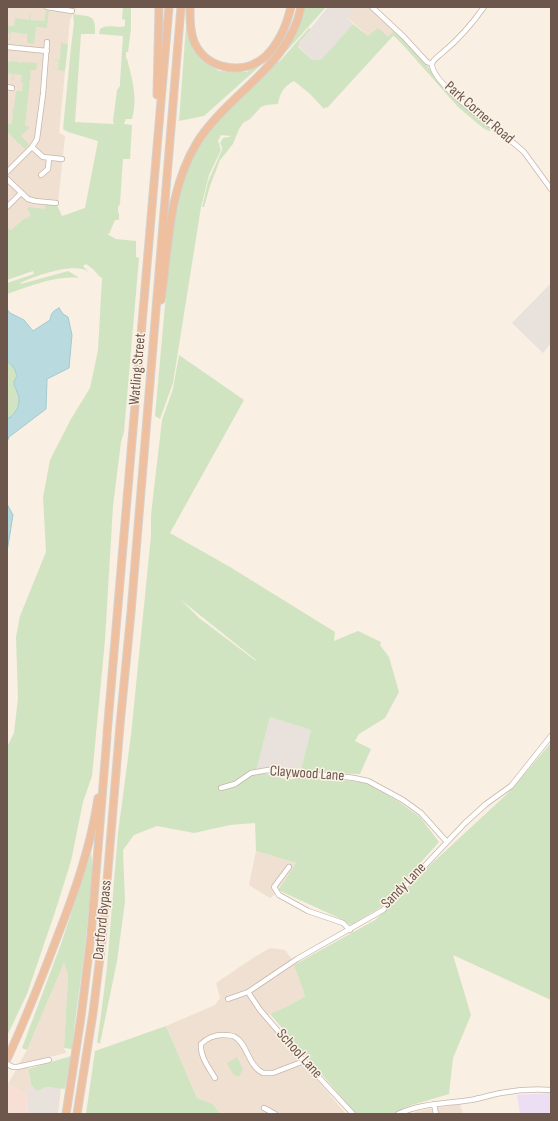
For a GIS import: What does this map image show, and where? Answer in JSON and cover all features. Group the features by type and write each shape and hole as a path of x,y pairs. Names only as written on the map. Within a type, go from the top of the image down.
{"highway":[{"path":"153,189 159,7"},
{"name":"Watling Street","path":"107,734 169,7"},
{"name":"Watling Street","path":"120,725 131,612 181,7"},
{"path":"190,7 190,24 192,35 200,52 207,59 224,68 242,68 250,66 266,56 278,41 291,7"},
{"path":"151,365 163,289 171,219 176,192 185,166 200,139 216,118 279,53 293,29 301,7"},
{"name":"Dartford Bypass","path":"78,1114 89,1044 102,941 120,725"},
{"path":"7,1059 34,997 85,859 97,803 107,734"},
{"name":"Dartford Bypass","path":"66,1114 81,1018 91,935 107,734"}],"street":[{"path":"47,7 72,11"},
{"name":"Park Corner Road","path":"372,7 404,37 427,62 432,64 433,70 450,91 465,106 524,152 551,189"},
{"path":"432,64 434,59 463,34 484,7"},
{"path":"7,172 36,141 47,42"},
{"path":"7,47 47,51"},
{"path":"32,147 43,157 62,159"},
{"path":"41,175 48,169 49,158"},
{"path":"7,179 27,198 56,203"},
{"path":"7,207 21,193"},
{"name":"Sandy Lane","path":"228,999 248,992 297,959 383,910 465,823 486,804 511,786 551,736"},
{"name":"Claywood Lane","path":"220,788 235,784 251,773 268,770 286,772 297,776 330,775 361,779 387,790 421,813 447,842"},
{"path":"289,867 274,887 279,895 308,911 343,923 350,930"},
{"name":"School Lane","path":"248,992 260,1010 353,1114"},
{"path":"215,1078 205,1063 200,1048 204,1041 218,1035 233,1036 238,1038 255,1067 262,1073 273,1073 304,1061"},
{"path":"7,1064 16,1067 49,1060"},
{"path":"398,1114 408,1109 420,1106 474,1100 513,1092 551,1090"},
{"path":"434,1104 436,1114"},
{"path":"264,1108 275,1114"}],"shaded area":[{"path":"7,7 76,8 70,19 59,133 65,136 58,203 57,205 46,204 45,213 7,231"},
{"path":"328,7 356,7 348,18 353,24 323,59 311,59 296,44"},
{"path":"356,7 368,7 395,31 389,38 368,36 348,18"},
{"path":"551,283 551,343 543,353 512,323"},
{"path":"270,717 311,730 300,773 272,767 256,770"},
{"path":"256,851 296,863 274,895 270,898 249,885"},
{"path":"270,948 285,950 292,959 305,996 264,1017 346,1114 220,1114 213,1104 197,1098 166,1026 215,1005 220,998 216,983"},
{"path":"64,963 68,976 64,1048 66,1053 28,1062 31,1084 27,1094 8,1084 27,1050"},
{"path":"8,1084 27,1094 28,1114 7,1114"},
{"path":"31,1084 36,1091 47,1087 61,1088 58,1114 28,1114 27,1094"},
{"path":"551,1093 551,1114 520,1114 517,1095"},
{"path":"460,1104 463,1114 411,1114 418,1111"}],"green space":[{"path":"123,7 131,7 131,29 126,58 132,81 134,111 132,119 126,119 124,124 132,125 130,159 123,159 120,204 118,207 119,220 115,220 109,234 107,234 116,239 136,241 136,257 139,258 124,432 121,442 113,506 105,640 92,776 83,802 71,861 56,909 27,994 7,1036 7,747 14,733 18,698 16,637 20,616 46,552 43,497 50,460 71,419 90,388 98,350 102,278 86,264 83,266 90,274 84,269 76,268 59,270 33,277 20,283 21,284 68,271 78,278 61,278 51,280 7,294 7,283 34,274 33,271 7,280 7,228 11,230 25,218 27,219 31,214 27,209 29,207 45,209 45,204 57,205 62,216 85,208 98,141 68,132 63,129 74,23 73,14 88,16 95,23 95,34 81,34 75,122 114,124 113,121 117,90 120,86 123,36 99,34 100,29 106,26 125,26 125,20 122,19"},
{"path":"304,7 326,7 276,63"},
{"path":"46,11 49,11 47,28 36,27 34,44 27,42 27,34 11,32 9,40 10,34 7,33 7,26 14,26 15,18 29,20 31,13 30,20 44,22"},
{"path":"353,24 368,36 378,28 388,37 395,30 441,83 494,129 489,131 483,128 458,107 402,44 393,36 327,108 326,107 324,109 310,94 294,81 283,91 278,104 261,107 250,119 243,123 233,144 220,160 204,207 202,207 208,182 222,150 220,143 223,138 231,136 221,135 218,141 221,150 209,175 201,207 173,383 160,419 155,416 172,228 181,183 197,147 229,106 280,61 309,28 311,29 299,42 298,47 311,59 317,60 322,59"},
{"path":"186,26 193,50 202,60 219,71 246,72 262,64 204,116 179,121"},
{"path":"61,43 68,44 65,71 54,69 58,69 59,61 53,60 60,60"},
{"path":"11,61 21,63 37,63 36,70 31,70 25,126 30,127 21,136 29,144 25,149 7,131 7,124 12,124 12,109 14,108 16,91 22,91 23,84 21,81 22,75 14,74 13,81 13,74 7,73 7,62"},
{"path":"179,355 244,400 170,533 230,567 335,632 334,641 358,631 381,642 380,645 389,657 399,692 385,718 359,734 355,741 371,749 360,774 300,773 311,730 270,717 256,771 285,779 344,780 367,783 399,802 420,817 439,842 381,907 351,925 278,890 296,863 256,851 255,823 230,825 194,833 157,826 134,835 123,850 125,902 117,961 100,1044 97,1042 107,967 118,833 131,735 151,536 151,515 162,420 173,389","holes":["181,600 256,660 199,618"]},
{"path":"7,361 15,370 14,384 19,402 13,415 7,419"},
{"path":"551,743 551,1000 453,955 471,1015 453,1058 449,1094 412,1105 392,1114 356,1114 270,1014 305,996 294,965 375,920 402,895 427,868 507,794"},
{"path":"91,853 91,887 72,1049 64,1048 68,976 64,963 27,1050 22,1048 61,944"},
{"path":"166,1026 197,1098 213,1104 220,1114 86,1114 95,1051"},
{"path":"71,1056 65,1089 47,1087 36,1091 31,1084 28,1069"},
{"path":"237,1057 243,1069 239,1077 233,1074 227,1063"}],"water":[{"path":"59,308 63,314 68,317 72,335 69,368 47,379 46,409 9,437 7,442 7,419 16,411 19,400 14,384 16,372 7,361 7,309 10,313 24,320 33,331 50,320 53,312"},
{"path":"7,504 13,515 7,552"}]}
